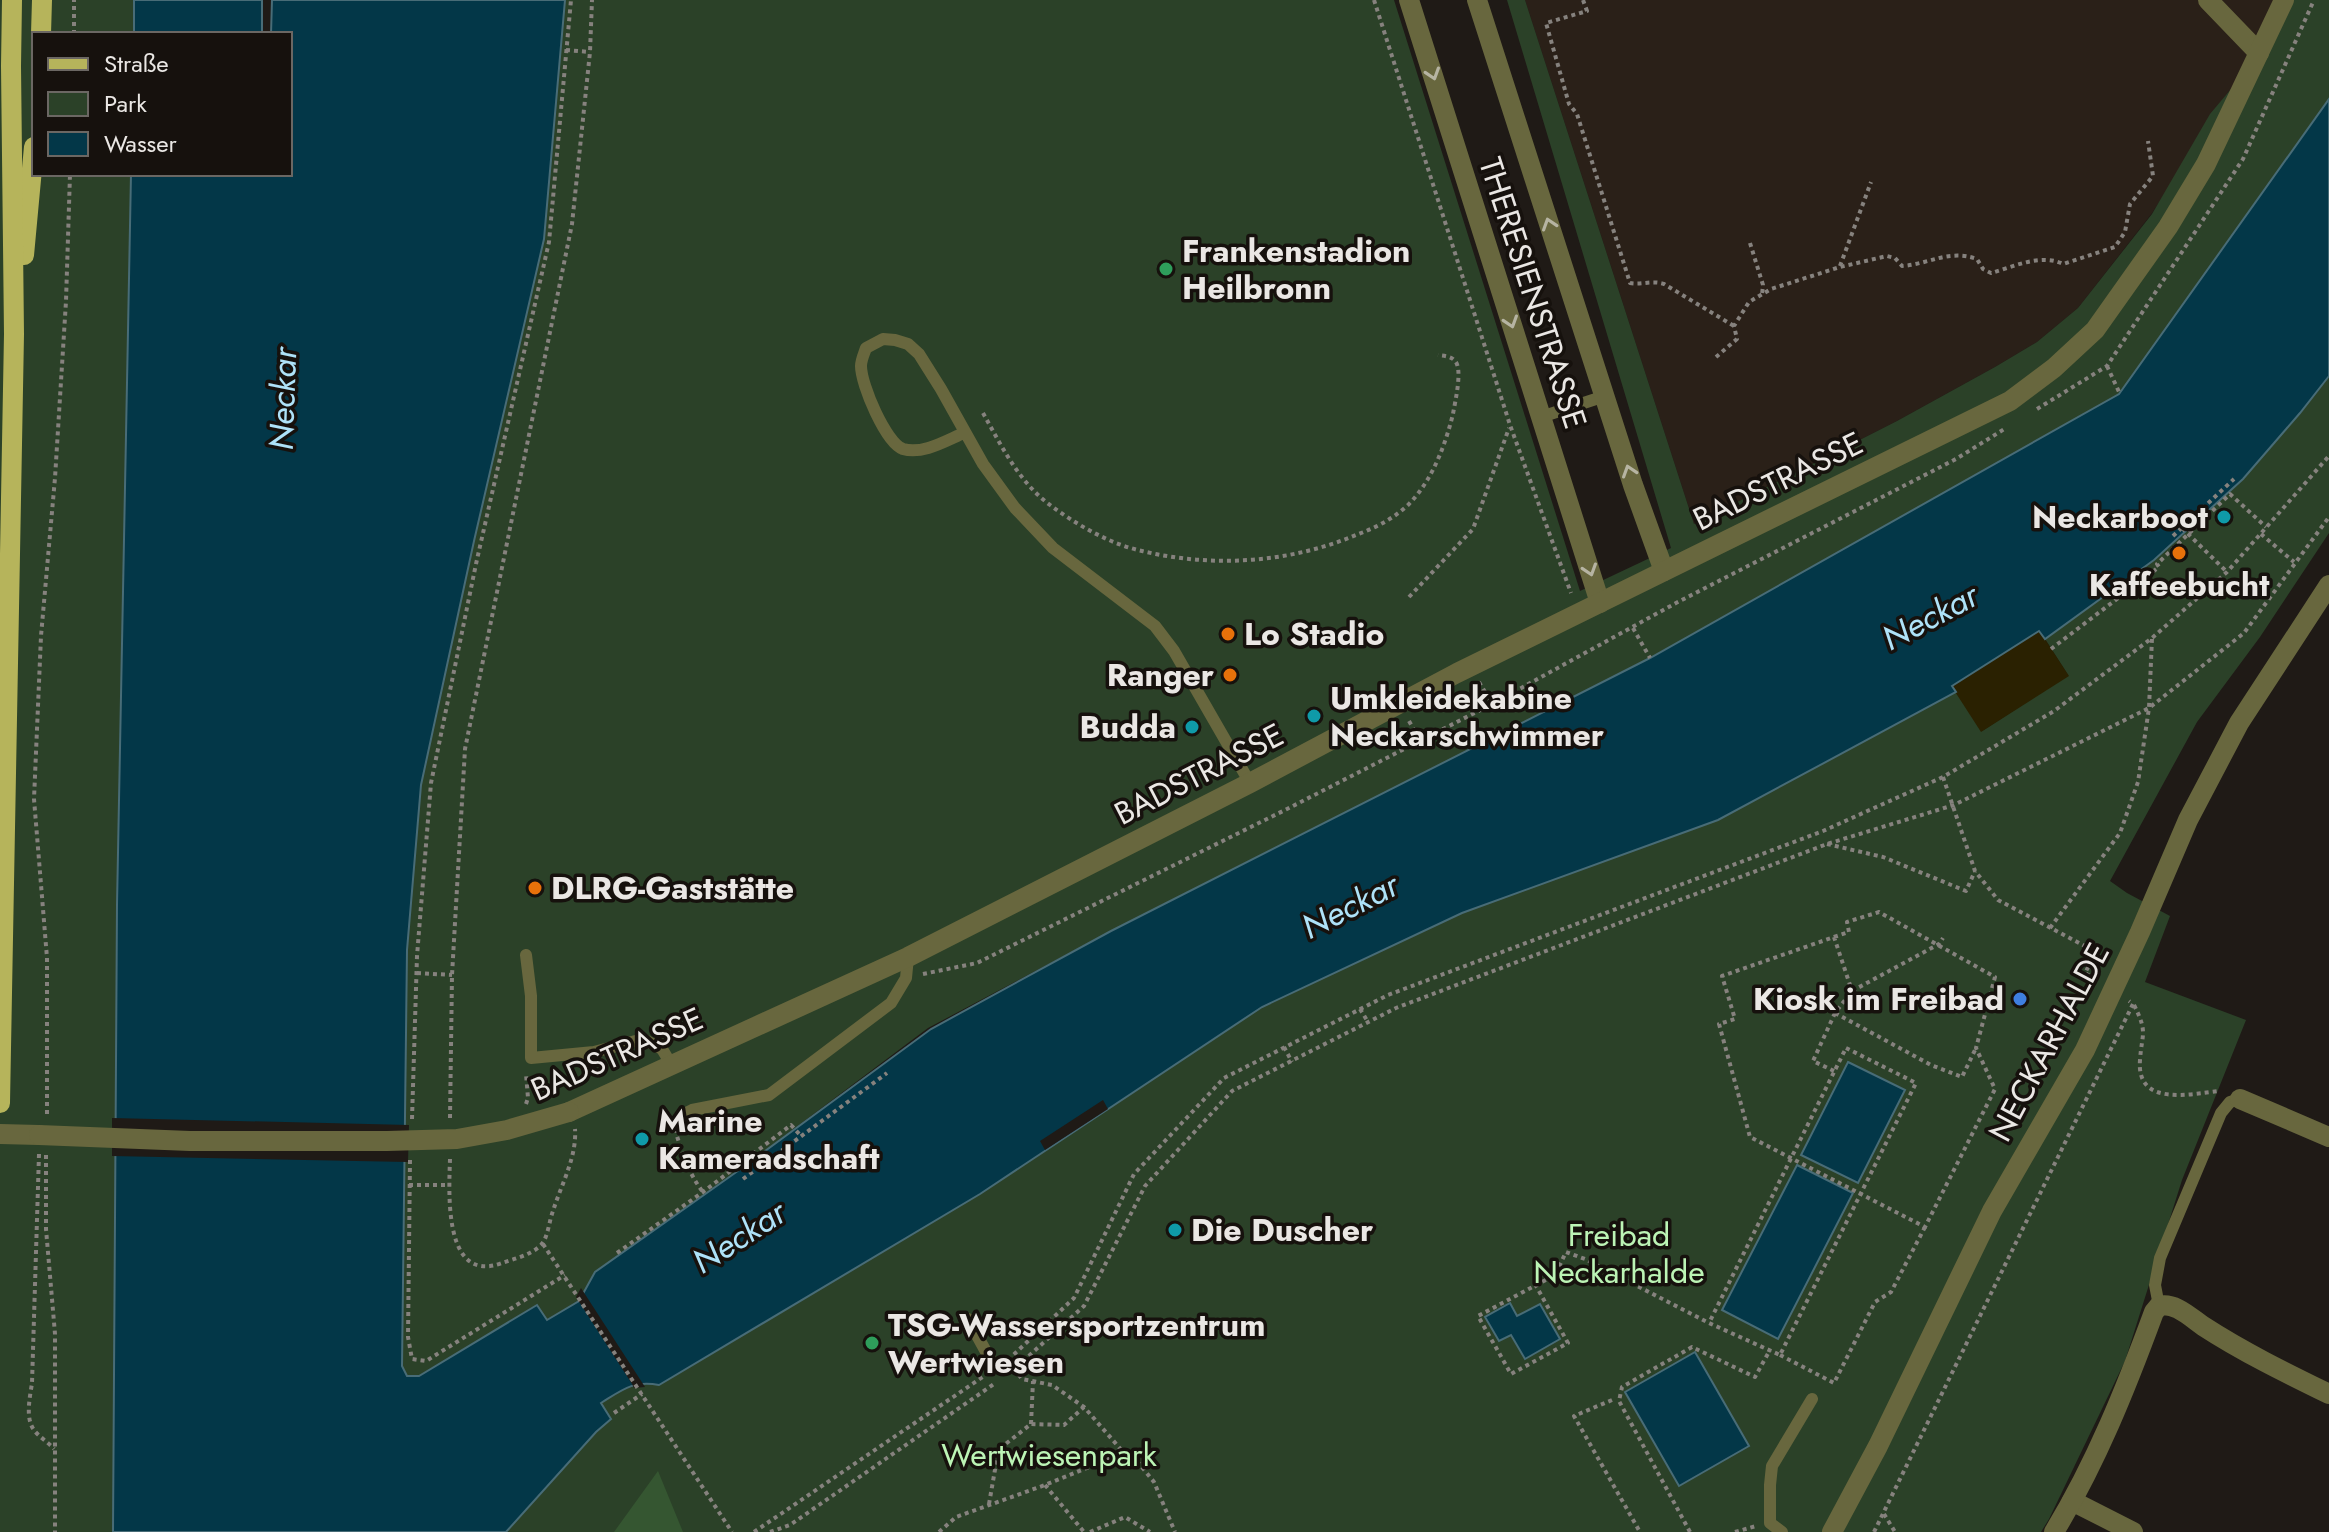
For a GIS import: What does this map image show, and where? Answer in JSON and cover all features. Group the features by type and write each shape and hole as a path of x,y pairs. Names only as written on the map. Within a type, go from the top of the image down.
{"main road":[{"path":"0,1101 14,334 12,0"},
{"path":"41,32 42,0"},
{"path":"14,334 32,166"}],"street":[{"name":"THERESIENSTRASSE","path":"1477,0 1633,485 1664,571"},
{"path":"2208,0 2259,53"},
{"name":"BADSTRASSE","path":"0,1134 190,1141 443,1140 507,1130 569,1112 908,957 1250,783 1457,673 2010,401 2054,368 2095,330 2168,227 2206,164 2284,0"},
{"name":"THERESIENSTRASSE","path":"1414,1 1600,603"},
{"name":"NECKARHALDE","path":"1832,1532 1878,1446 1992,1211 2085,1050 2188,820 2239,723 2329,585"},
{"path":"2240,1099 2329,1137"},
{"path":"2054,1532 2120,1404 2154,1312 2159,1306 2171,1305 2265,1362 2329,1394"},
{"path":"2072,1501 2133,1532"}],"lane":[{"path":"964,433 923,449 901,448 892,442 863,376 861,366 866,348 883,339 908,344 919,354 991,476 1031,526 1085,573 1155,626 1174,651 1250,783"},
{"path":"1541,417 1605,396"},
{"path":"526,955 531,996 531,1058 594,1052 643,1039 662,1049 671,1064"},
{"path":"680,1116 692,1110 769,1095 891,1003 906,978 908,957"},
{"path":"2159,1306 2155,1285 2160,1258 2221,1113 2230,1102 2240,1099"},
{"path":"968,1319 995,1368"},
{"path":"1782,1532 1770,1523 1772,1466 1812,1399"}],"path":[{"path":"74,0 74,32"},
{"path":"412,1125 417,973 431,783 476,564 549,242 571,0"},
{"path":"450,1119 452,975 465,749 572,224 590,52 592,0"},
{"path":"1374,0 1510,425 1579,614"},
{"path":"1583,0 1587,11 1546,23 1569,104 1577,114 1630,283 1638,285 1656,281 1664,284 1734,326"},
{"path":"566,50 590,52"},
{"path":"1716,357 1737,339 1734,326 1749,302 1771,289 1840,267 1887,256 1895,258 1902,266 1949,255 1965,255 1977,259 1983,269 1991,273 2042,259 2053,259 2063,264 2115,247 2125,232 2130,204 2153,176 2148,141"},
{"path":"47,1128 47,958 34,799 41,636 66,301 70,176"},
{"path":"1840,267 1871,182"},
{"path":"1750,243 1763,285 1762,295"},
{"path":"983,413 1013,466 1030,487 1049,505 1103,537 1141,551 1175,556 1215,560 1290,556 1318,550 1385,522 1409,504 1429,477 1446,442 1459,369 1457,362 1438,355"},
{"path":"2107,366 2120,394"},
{"path":"1409,597 1473,529 1510,425"},
{"path":"1175,1532 1154,1482 1132,1455 1124,1453 1084,1407 1052,1385 1022,1379 1008,1360 1074,1298 1134,1174 1224,1078 1388,995 1823,831 1943,777 2054,711 2152,638 2227,572 2329,456"},
{"path":"2173,536 2234,479"},
{"path":"2051,649 2159,567 2157,564 2230,494 2266,527"},
{"path":"770,1532 790,1525 1015,1369 1084,1306 1145,1186 1232,1091 1396,1008 1827,844 1954,805 2149,708 2244,633 2329,517"},
{"path":"2182,528 2227,572"},
{"path":"2261,534 2294,562"},
{"path":"906,978 977,963 1492,704 1676,603"},
{"path":"1633,628 1650,658"},
{"path":"2050,928 2120,833 2138,782 2149,708 2152,638"},
{"path":"1823,831 1827,844"},
{"path":"1827,844 1883,857 1966,891 1975,871"},
{"path":"1669,888 1674,902"},
{"path":"1835,1013 1931,1065 1962,1077 1976,1048 1995,977 1879,912 1847,922 1849,932 1722,976 1735,1019 1719,1024 1750,1137 1925,1227"},
{"path":"1540,937 1545,950"},
{"path":"1834,937 1852,991"},
{"path":"1834,1071 1813,1061 1835,1013 1852,991 1939,944 1943,938"},
{"path":"417,973 452,975"},
{"path":"2133,1004 2142,1022 2144,1042 2140,1061 2142,1079 2148,1087 2172,1095 2219,1091 2240,1099"},
{"path":"1360,1009 1368,1022"},
{"path":"1284,1047 1292,1062"},
{"path":"1709,1323 1846,1048 1916,1083 1780,1355"},
{"path":"1535,1284 1568,1343 1511,1374 1478,1316 1535,1284 1555,1275 1566,1252 1834,1383 1875,1302 1891,1292 1995,1089 1976,1048"},
{"path":"743,1179 887,1073"},
{"path":"680,1116 676,1133 683,1157 691,1176 703,1192"},
{"path":"617,1253 791,1125 801,1136"},
{"path":"450,1147 449,1207 456,1245 471,1263 492,1267 543,1244 569,1169 576,1132"},
{"path":"46,1142 46,1229 55,1334 55,1532"},
{"path":"39,1155 29,1412 36,1433 54,1449"},
{"path":"410,1155 408,1337 412,1359 426,1361 563,1272"},
{"path":"409,1185 449,1185"},
{"path":"543,1244 732,1532"},
{"path":"1690,1532 1619,1401 1622,1387 1692,1347 1755,1377 1770,1350"},
{"path":"754,1532 995,1368"},
{"path":"1031,1424 1033,1381"},
{"path":"614,1413 642,1394"},
{"path":"1612,1400 1574,1416 1640,1532"},
{"path":"989,1504 996,1464 1003,1446 1031,1424 1064,1425 1084,1407"},
{"path":"939,1532 956,1517 1124,1453"},
{"path":"1045,1485 1084,1532"},
{"path":"1884,1514 1895,1532"},
{"path":"1090,1532 1125,1517 1150,1532"}],"shaded area":[{"path":"1525,0 2293,0 2152,213 2078,308 2037,342 1995,367 1897,421 1694,524"}],"green space":[{"path":"0,0 134,0 134,32 32,32 32,176 131,176 117,905 113,1532 0,1532"},
{"path":"565,0 1394,0 1580,591 1671,548 1507,0 1525,0 1694,524 1897,421 1995,367 2037,342 2078,308 2152,214 2210,114 2274,38 2293,0 2329,0 2329,99 2120,394 1650,658 1111,931 928,1028 735,1173 595,1272 579,1301 547,1320 537,1305 419,1376 406,1376 402,1366 407,950 421,785 544,239"},
{"path":"2329,376 2329,533 2260,637 2197,722 2110,881 2170,916 2145,982 2246,1020 2182,1180 2125,1361 2041,1532 506,1532 611,1419 601,1403 632,1384 647,1383 980,1194 1262,1007 1462,913 1718,820 1956,692 1982,731 2068,675 2045,639 2154,560 2300,413"},
{"path":"658,1471 683,1532 614,1532"}],"sand":[{"path":"2039,630 2069,676 1981,732 1952,687"}],"water":[{"path":"134,0 262,0 262,32 134,32"},
{"name":"Neckar","path":"272,0 565,0 544,239 421,785 407,950 402,1366 407,1376 419,1376 537,1305 547,1320 579,1301 595,1272 931,1029 1111,931 1650,658 2119,394 2329,99 2329,376 2243,479 2154,560 2045,639 2039,631 1952,686 1956,692 1718,820 1462,913 1262,1007 980,1194 659,1385 635,1385 601,1403 611,1419 506,1532 113,1532 117,905 131,176 292,176 292,32 271,32"},
{"path":"1848,1062 1905,1090 1858,1183 1801,1155"},
{"path":"1797,1165 1853,1193 1778,1339 1722,1310"},
{"path":"1510,1303 1517,1316 1540,1304 1560,1339 1525,1359 1511,1335 1499,1341 1485,1317"},
{"path":"1695,1352 1749,1446 1679,1486 1625,1392"}],"pier":[{"path":"1103,1100 1108,1109 1045,1150 1040,1141"},
{"path":"112,1118 409,1125 408,1162 112,1156"},
{"path":"581,1288 645,1387 634,1388 576,1297"}],"place":[{"name":"Frankenstadion Heilbronn","path":"1166,269"},
{"name":"Neckarboot","path":"2224,517"},
{"name":"Kaffeebucht","path":"2179,553"},
{"name":"Lo Stadio","path":"1228,634"},
{"name":"Ranger","path":"1230,675"},
{"name":"Umkleidekabine Neckarschwimmer","path":"1314,716"},
{"name":"Budda","path":"1192,727"},
{"name":"DLRG-Gaststätte","path":"535,888"},
{"name":"Kiosk im Freibad","path":"2020,999"},
{"name":"Marine Kameradschaft","path":"642,1139"},
{"name":"Die Duscher","path":"1175,1230"},
{"name":"TSG-Wassersportzentrum Wertwiesen","path":"872,1343"}],"park label":[{"name":"Freibad Neckarhalde","path":"1619,1254"},
{"name":"Wertwiesenpark","path":"1049,1455"}]}
